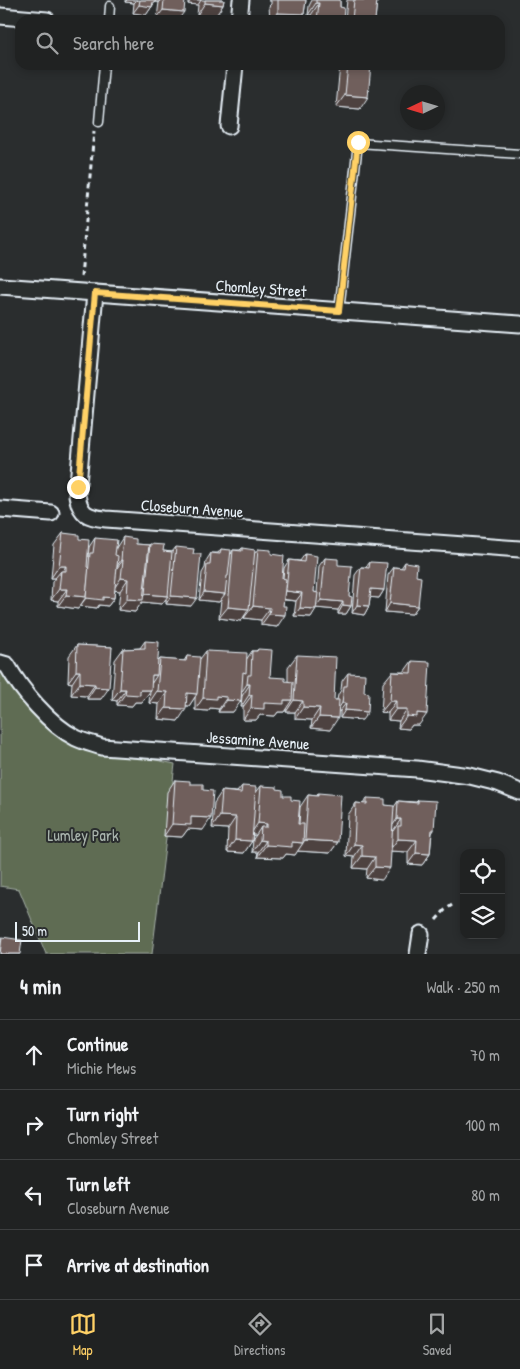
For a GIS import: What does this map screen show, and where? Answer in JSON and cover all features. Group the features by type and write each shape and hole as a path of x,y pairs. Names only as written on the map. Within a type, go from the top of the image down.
{"street":[{"path":"240,15 241,0"},
{"path":"0,16 15,17"},
{"path":"229,126 235,70"},
{"name":"Chomley Street","path":"0,286 520,324"},
{"name":"Closeburn Avenue","path":"95,293 78,495 80,507 89,516 114,520 520,549"},
{"path":"0,509 51,513"},
{"name":"Jessamine Avenue","path":"0,663 7,665 16,681 60,727 77,738 102,747 417,769 470,776 498,783 520,792"},
{"path":"0,679 16,681"},
{"path":"418,954 421,934"}],"lane":[{"path":"109,15 110,6"},
{"path":"98,122 103,70"},
{"path":"339,311 358,142 520,154"}],"path":[{"path":"80,282 94,130 98,122"},
{"path":"436,920 452,905"}],"green space":[{"name":"Lumley Park","path":"0,671 7,671 48,717 112,751 175,764 152,954 46,954 19,889 0,886"}],"building":[{"path":"140,0 156,0 153,2 152,7 139,5"},
{"path":"164,0 185,0 184,12 163,10"},
{"path":"205,0 224,0 223,5 205,3"},
{"path":"278,0 306,0 304,14 278,13"},
{"path":"316,0 340,0 340,7 344,8 343,15 318,15 319,3 316,3"},
{"path":"354,0 377,0 376,15 352,15"},
{"path":"348,70 371,70 368,97 345,95"},
{"path":"63,533 79,535 79,539 89,540 86,597 66,595 67,589 59,589 61,571 66,571 66,566 59,566"},
{"path":"123,537 136,539 136,544 149,545 143,600 127,599 128,579 121,578"},
{"path":"95,538 117,540 115,555 118,556 114,598 103,597 103,600 86,598 90,553 93,553"},
{"path":"150,544 164,545 163,551 172,552 168,596 145,594"},
{"path":"176,547 194,549 193,554 201,554 197,598 171,596"},
{"path":"242,548 255,550 249,609 228,607 233,550 242,551"},
{"path":"221,549 231,550 225,594 204,592 207,565 210,565 211,553 220,554"},
{"path":"258,549 271,550 271,554 284,556 282,578 286,579 283,606 286,606 285,615 269,614 270,608 253,606"},
{"path":"305,554 317,556 314,592 318,593 316,609 300,608 302,593 286,591 289,560 304,562"},
{"path":"325,558 338,559 338,565 352,566 349,596 352,597 351,606 343,605 343,602 321,600"},
{"path":"370,562 387,563 384,590 371,589 369,606 357,605 361,567 369,568"},
{"path":"405,562 417,564 416,576 421,577 418,606 390,603 394,567 404,568"},
{"path":"145,641 159,642 157,675 152,675 151,690 140,690 140,695 125,694 126,689 120,689 123,649 145,648"},
{"path":"77,645 112,647 109,688 95,687 95,684 80,683 80,671 76,671"},
{"path":"258,649 272,650 270,677 285,678 285,681 293,682 292,700 284,700 284,704 264,703 264,709 251,708 252,695 249,695 250,684 247,684 248,675 251,675 252,651 257,651"},
{"path":"206,651 247,653 246,673 243,672 241,701 227,700 227,697 216,696 216,699 203,698"},
{"path":"297,655 336,657 334,700 339,700 338,718 319,717 320,708 303,707 303,701 294,700"},
{"path":"187,656 200,657 197,694 187,693 186,709 166,708 167,692 157,691 160,659 186,661"},
{"path":"412,661 430,662 427,714 417,713 417,717 407,716 407,709 396,709 396,701 390,701 392,672 411,673"},
{"path":"348,673 365,674 364,692 369,693 368,712 345,710 346,703 342,703 344,686 347,686"},
{"path":"175,780 190,781 190,784 203,784 203,790 213,791 211,818 191,817 191,825 172,824"},
{"path":"242,786 256,787 252,841 235,840 236,817 220,816 222,791 241,793"},
{"path":"261,786 277,787 277,789 283,790 283,796 291,796 291,800 300,801 298,824 304,824 303,843 292,842 292,847 266,845 266,841 260,840 261,827 267,827 267,824 258,823"},
{"path":"318,793 341,795 338,842 305,840 308,795 318,796"},
{"path":"367,798 385,799 385,805 394,806 390,868 375,867 375,857 362,856 362,845 354,844 356,803 367,804"},
{"path":"418,800 436,801 430,854 416,853 417,840 398,839 398,826 401,826 401,819 397,819 398,801 418,803"},
{"path":"2,937 22,940 20,954 0,954"}],"route":[{"path":"78,487 95,293 339,311 358,142"}]}
